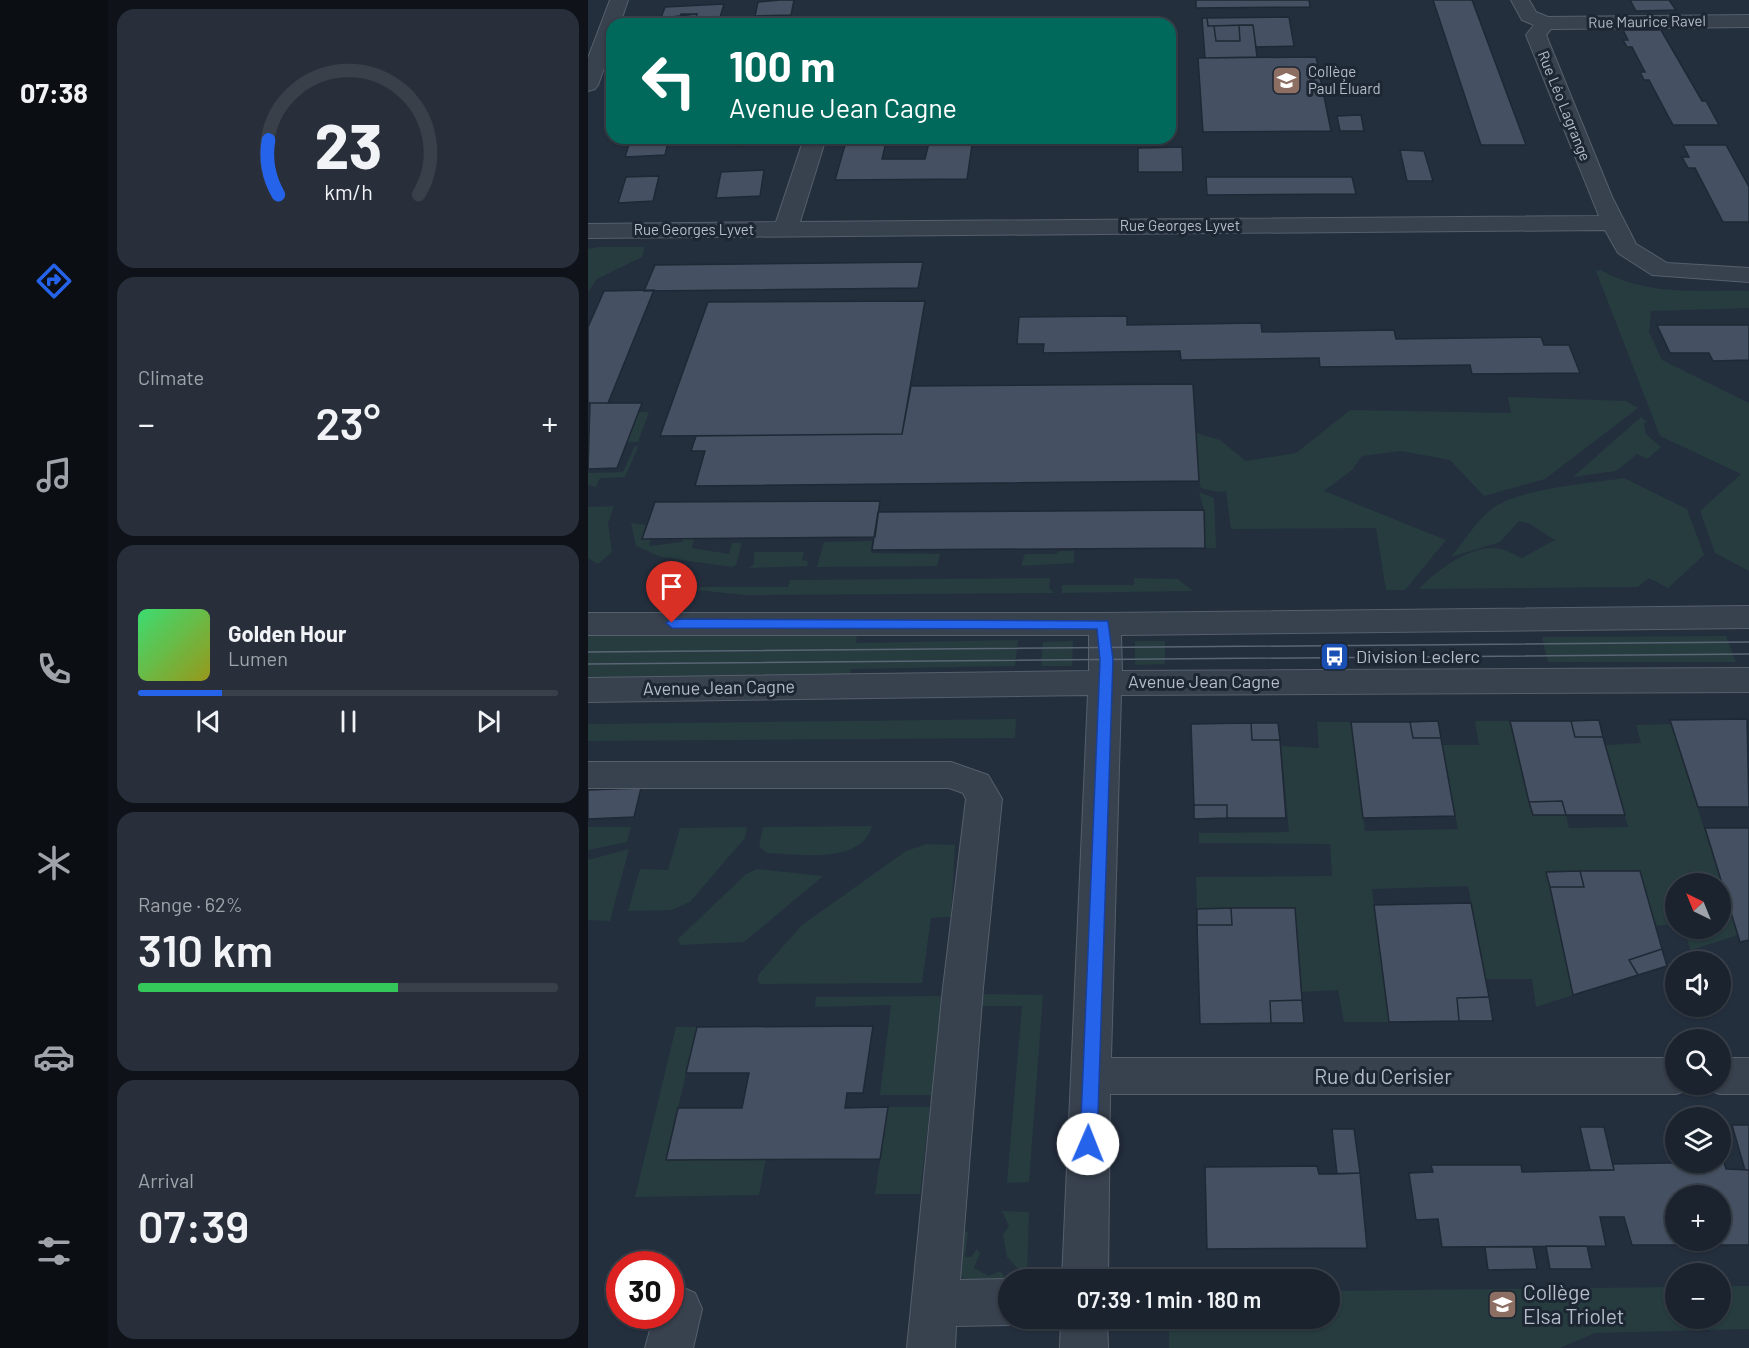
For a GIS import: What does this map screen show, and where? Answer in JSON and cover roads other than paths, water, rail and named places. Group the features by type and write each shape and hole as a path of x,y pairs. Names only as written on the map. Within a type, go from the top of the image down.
{"street":[{"path":"612,18 619,0"},
{"name":"Rue Léo Lagrange","path":"1520,0 1529,16 1545,23 1536,35 1614,223"},
{"name":"Rue Maurice Ravel","path":"1545,23 1749,21"},
{"path":"588,85 606,36"},
{"path":"786,229 812,144"},
{"path":"1614,223 1626,248 1661,270 1749,275"},
{"name":"Rue Georges Lyvet","path":"588,231 1614,223"},
{"path":"588,624 1104,624 1749,617"},
{"path":"1085,1269 1090,1076 1106,660 1104,624"},
{"name":"Avenue Jean Cagne","path":"588,690 1104,683 1749,680"},
{"path":"588,775 951,775 976,784 984,799 963,988 931,1348"},
{"name":"Rue du Cerisier","path":"1090,1076 1665,1076"},
{"path":"1731,1076 1749,1076"},
{"path":"935,1304 998,1302"},
{"path":"1084,1329 1084,1348"}],"tram line":[{"path":"588,652 1749,642"},
{"path":"588,664 1749,654"}],"place":[{"name":"Collège Paul Éluard","path":"1287,81"},
{"name":"Division Leclerc","path":"1335,657"},
{"name":"Collège Elsa Triolet","path":"1502,1305"}]}
